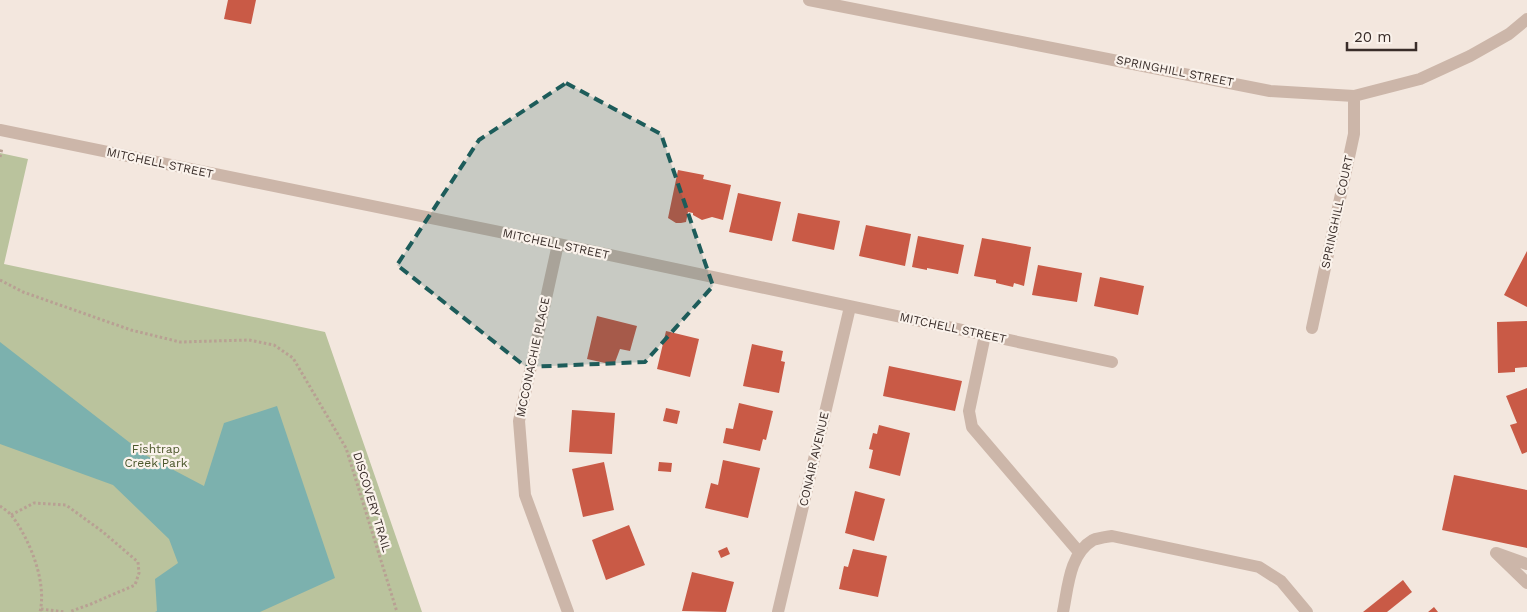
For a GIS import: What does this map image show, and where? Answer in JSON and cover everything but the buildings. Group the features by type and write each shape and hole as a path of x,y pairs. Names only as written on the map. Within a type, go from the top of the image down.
{"street":[{"name":"SPRINGHILL STREET","path":"809,0 1270,91 1354,96 1420,79 1470,56 1509,34 1527,19"},
{"name":"SPRINGHILL COURT","path":"1312,328 1354,134 1354,96"},
{"name":"MITCHELL STREET","path":"0,130 558,244 1112,362"},
{"name":"MCCONACHIE PLACE","path":"558,244 518,421 525,495 568,612"},
{"name":"CONAIR AVENUE","path":"778,612 850,307"},
{"path":"985,335 970,402 969,411 972,427 1079,552"},
{"path":"1063,612 1074,563 1079,552 1093,540 1112,536 1259,568 1281,581 1307,612"},
{"path":"1527,564 1496,553 1527,583"}],"path":[{"name":"DISCOVERY TRAIL","path":"0,280 23,292 131,330 180,342 249,340 274,345 293,358 346,448 397,612"},
{"path":"11,514 34,503 66,505 103,532 138,562 139,573 135,585 69,612"},
{"path":"0,506 11,514 34,554 40,584 41,610 65,612"}],"highlighted area":[{"path":"566,83 661,134 713,286 645,362 526,367 397,265 479,140"}],"green space":[{"name":"Fishtrap Creek Park","path":"0,153 28,159 4,264 325,332 422,612 0,612"}],"water":[{"path":"0,342 147,456 204,486 224,423 277,406 335,578 260,612 155,612 157,611 155,579 178,563 169,539 113,485 0,444"}]}
